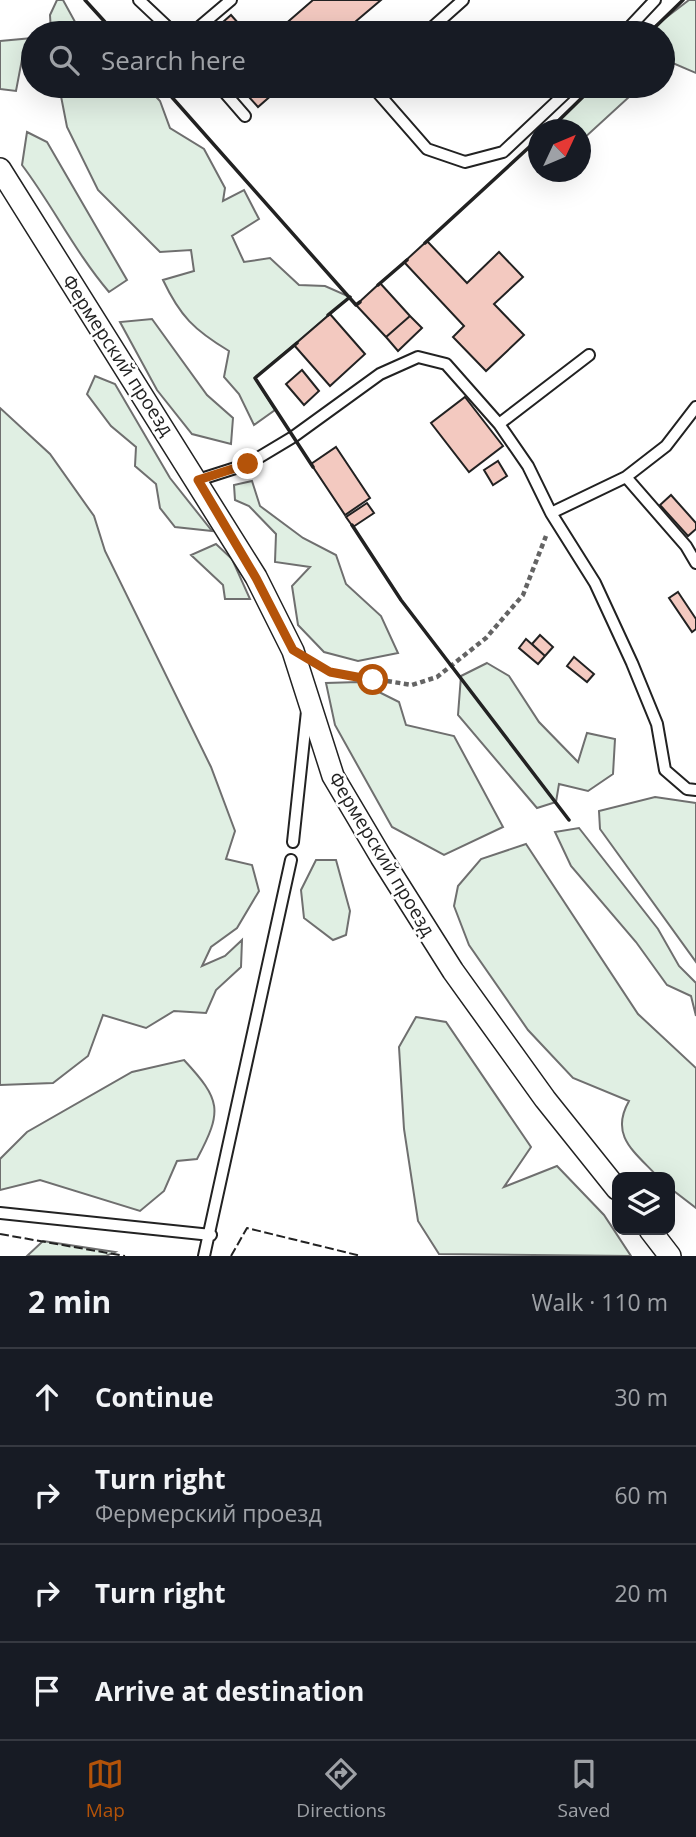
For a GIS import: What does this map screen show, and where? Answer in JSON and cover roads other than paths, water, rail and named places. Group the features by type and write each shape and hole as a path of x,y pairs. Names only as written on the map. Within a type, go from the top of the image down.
{"street":[{"name":"Фермерский проезд","path":"0,169 198,480 256,578 293,650 308,705 333,776 453,971 545,1099 612,1183"},
{"path":"654,1235 670,1256"}],"lane":[{"path":"139,0 161,21"},
{"path":"206,21 231,0"},
{"path":"439,21 463,0"},
{"path":"635,21 654,0"},
{"path":"229,98 245,116"},
{"path":"382,98 427,149 465,162 502,152 560,98"},
{"path":"499,424 589,355"},
{"path":"198,480 248,464 293,437 380,374 418,357 446,364 499,424 528,466 551,513 595,583 632,663 657,724 665,769 687,789 696,790"},
{"path":"551,513 626,477 666,446 696,407"},
{"path":"626,477 686,546 696,562"},
{"path":"293,842 308,705"},
{"path":"204,1256 211,1235 291,860"},
{"path":"0,1213 211,1235"}]}
